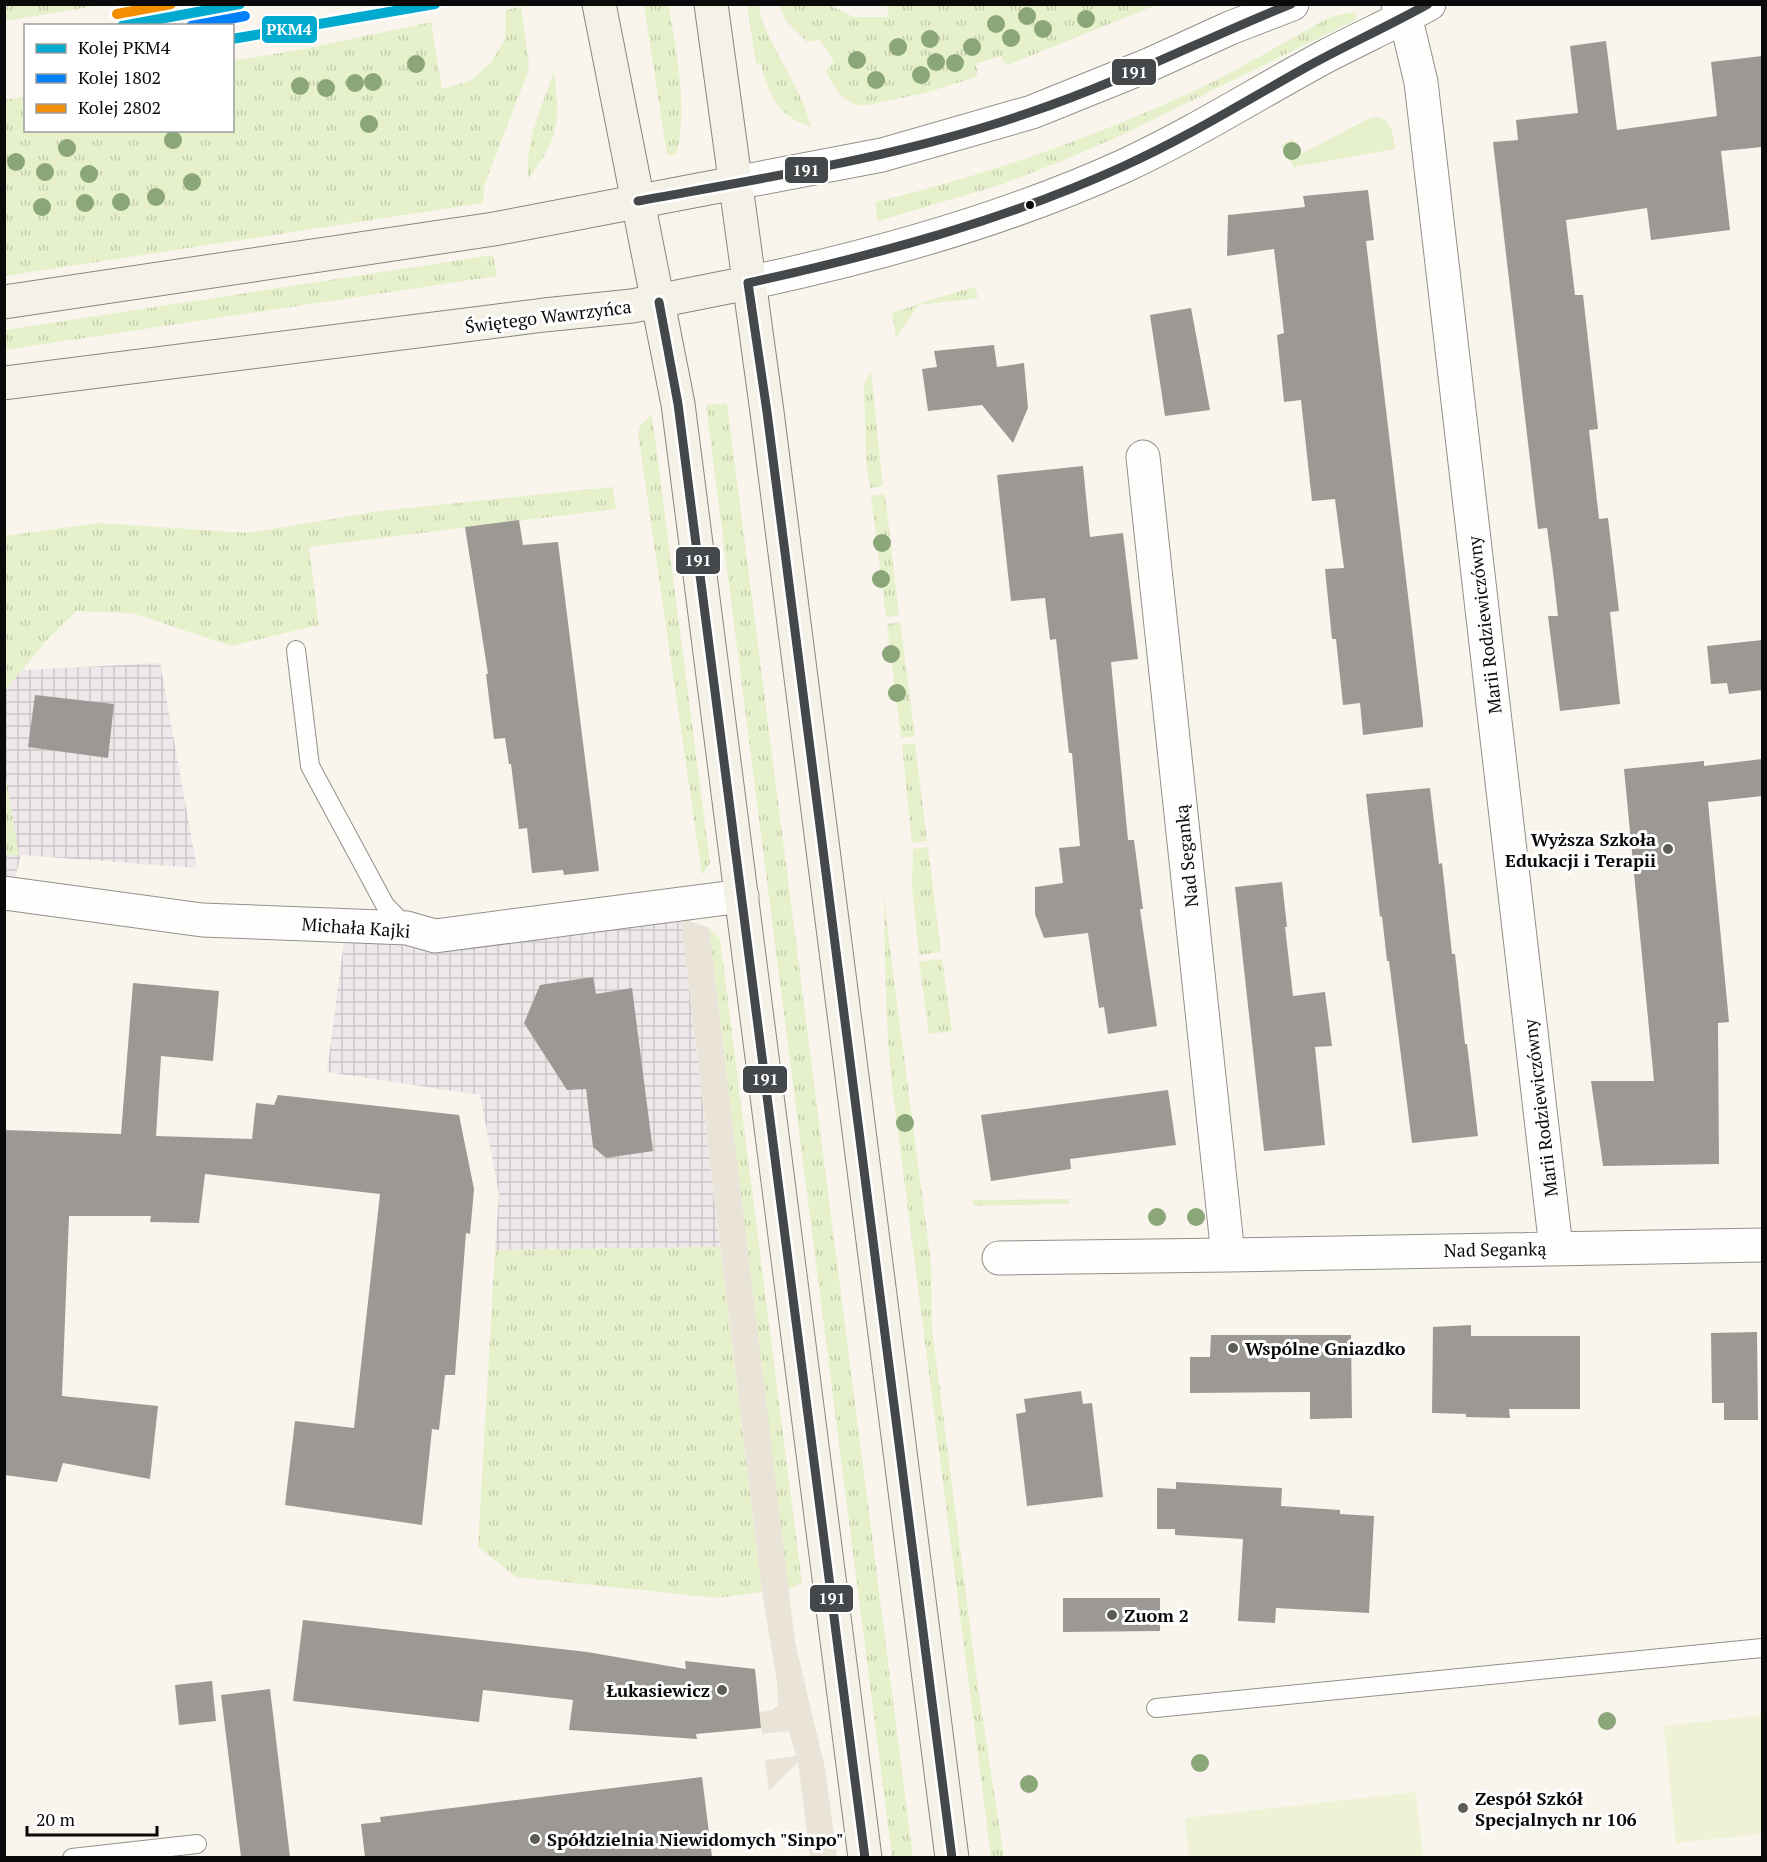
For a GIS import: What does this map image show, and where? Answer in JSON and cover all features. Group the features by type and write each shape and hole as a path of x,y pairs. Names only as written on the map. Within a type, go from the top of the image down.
{"main road":[{"path":"599,4 678,404 865,1857"},
{"path":"711,4 767,412 952,1857"},
{"path":"4,302 494,229 735,183"},
{"name":"Świętego Wawrzyńca","path":"4,384 659,302 748,284"}],"street":[{"path":"735,183 882,155 1032,112 1292,4"},
{"name":"Świętego Wawrzyńca","path":"748,284 831,264 958,228 1030,205 1077,186 1186,136 1411,9"},
{"name":"Marii Rodziewiczówny","path":"1411,9 1556,1248"},
{"name":"Nad Seganką","path":"1143,457 1228,1255"},
{"name":"Michała Kajki","path":"4,893 202,920 407,928 435,936 742,896"},
{"name":"Nad Seganką","path":"999,1258 1762,1245"}],"lane":[{"path":"296,650 310,766 385,905 407,928"},
{"path":"1156,1708 1762,1648"},
{"path":"72,1857 197,1844"}],"shaded area":[{"path":"160,663 197,868 21,855 5,917 5,671"},
{"path":"687,920 709,928 795,1642 825,1768 837,1857 810,1857 798,1762 769,1791 765,1760 796,1756 789,1731 762,1734 761,1728 760,1712 772,1710 778,1705 777,1681 762,1592 681,921"},
{"path":"681,921 720,1247 495,1250 499,1194 480,1095 327,1072 344,941"}],"green space":[{"path":"5,4 102,4 102,5 5,21"},
{"path":"887,4 1156,5 1008,65 1003,62 1001,56 975,64 978,71 976,77 925,93 863,106 850,102 840,94 826,71 834,62 820,40 807,42 786,21 779,5 829,5 854,17 885,17 889,16"},
{"path":"644,5 669,5 681,94 677,153 672,155 667,154 666,149"},
{"path":"747,5 758,5 769,36 799,95 811,127 790,117 776,103 771,94 760,63 756,64"},
{"path":"521,7 529,64 528,72 484,186 483,203 5,276 5,100 24,96 24,132 234,132 234,61 309,48 431,22 442,89 470,81 492,62 505,38 506,10"},
{"path":"1353,12 1357,15 1355,20 1124,134 1003,184 878,221 875,202 998,168 1116,125 1211,83 1330,17"},
{"path":"554,71 557,103 555,128 546,152 528,179 532,137"},
{"path":"1376,117 1382,118 1389,124 1395,149 1294,167 1281,145 1292,139 1301,154"},
{"path":"493,255 497,276 5,350 5,330"},
{"path":"975,287 978,298 919,305 896,337 892,313"},
{"path":"871,371 883,486 870,488 866,460 864,384"},
{"path":"727,403 913,1857 892,1857 706,405"},
{"path":"652,415 710,863 702,875 638,433 641,424"},
{"path":"613,487 616,509 309,547 319,625 231,646 132,613 76,611 45,642 5,691 4,536 99,523 249,533 380,511"},
{"path":"885,494 899,615 886,617 871,496"},
{"path":"900,622 915,736 901,738 887,624"},
{"path":"915,743 927,841 912,843 902,745"},
{"path":"5,771 19,855 5,855"},
{"path":"928,847 941,952 919,955 912,888 913,849"},
{"path":"884,891 931,1264 932,1329 978,1688 1004,1857 991,1857 892,1085 885,964"},
{"path":"709,928 720,939 802,1583 788,1589"},
{"path":"942,959 952,1031 929,1034 919,962"},
{"path":"1069,1199 1069,1204 973,1206 972,1200"},
{"path":"720,1247 762,1592 718,1598 516,1577 478,1547 495,1250"},
{"path":"1762,1715 1762,1834 1676,1843 1664,1726"},
{"path":"1416,1792 1423,1857 1189,1857 1185,1818"}],"building":[{"path":"1606,41 1617,130 1717,116 1711,62 1762,56 1762,147 1721,151 1730,230 1651,240 1647,208 1566,220 1575,295 1583,295 1598,429 1589,430 1599,519 1608,518 1619,611 1610,612 1620,704 1560,711 1548,616 1558,616 1553,572 1547,528 1538,529 1493,142 1518,140 1516,120 1578,113 1570,46"},
{"path":"1368,190 1374,240 1366,241 1423,727 1363,735 1360,703 1343,705 1336,639 1332,639 1325,569 1344,568 1335,499 1312,501 1301,400 1284,402 1277,335 1284,333 1274,249 1227,256 1228,215 1305,207 1303,196"},
{"path":"1191,308 1210,410 1165,416 1150,315"},
{"path":"994,345 997,367 1024,363 1028,408 1013,443 982,405 928,411 922,369 937,367 934,351"},
{"path":"1083,466 1090,537 1123,533 1138,659 1111,662 1128,840 1134,840 1143,909 1140,909 1157,1026 1108,1034 1104,1007 1099,1008 1088,933 1044,938 1035,914 1035,887 1063,883 1059,848 1080,846 1072,753 1069,753 1056,639 1050,640 1045,598 1011,601 997,475"},
{"path":"519,520 523,545 558,542 599,871 564,875 563,870 532,873 527,828 519,829 511,764 509,764 505,738 494,739 486,674 488,674 465,527"},
{"path":"1762,640 1762,690 1729,694 1727,683 1711,684 1707,646"},
{"path":"35,695 114,704 108,758 28,747"},
{"path":"1762,759 1762,796 1708,802 1729,1022 1718,1023 1719,1164 1603,1166 1591,1081 1654,1081 1624,769 1704,761 1704,766"},
{"path":"1430,788 1439,864 1442,863 1452,954 1455,954 1478,1136 1412,1143 1389,961 1387,961 1382,916 1380,917 1366,794"},
{"path":"1282,882 1293,996 1325,992 1332,1046 1315,1047 1325,1145 1264,1151 1235,887"},
{"path":"593,977 596,994 632,988 653,1151 606,1158 593,1147 586,1089 567,1090 524,1023 540,985"},
{"path":"133,983 219,991 213,1061 161,1056 156,1136 252,1139 256,1103 274,1105 278,1095 459,1115 474,1189 470,1234 466,1233 455,1375 445,1375 439,1430 432,1429 422,1525 285,1505 295,1421 354,1428 380,1194 205,1174 199,1223 150,1222 151,1216 69,1216 62,1396 158,1406 150,1479 63,1463 57,1482 4,1475 4,1130 121,1134"},
{"path":"1168,1090 1176,1145 1070,1159 1071,1169 991,1181 981,1115"},
{"path":"1471,1325 1471,1336 1580,1336 1580,1409 1509,1409 1510,1418 1466,1417 1466,1414 1432,1413 1433,1327"},
{"path":"1757,1332 1758,1420 1724,1420 1724,1403 1712,1403 1711,1333"},
{"path":"1211,1335 1351,1335 1352,1418 1310,1419 1310,1392 1190,1393 1190,1357 1210,1357"},
{"path":"1081,1391 1083,1404 1092,1403 1103,1497 1027,1506 1016,1414 1026,1412 1024,1399"},
{"path":"1176,1482 1282,1488 1281,1506 1340,1510 1340,1514 1374,1516 1369,1613 1276,1608 1275,1623 1238,1621 1243,1539 1175,1535 1175,1529 1157,1529 1157,1488 1176,1489"},
{"name":"Zuom 2","path":"1063,1598 1160,1598 1160,1631 1063,1632"},
{"path":"303,1620 587,1652 686,1669 685,1661 755,1669 761,1728 696,1734 697,1739 569,1730 573,1700 483,1690 479,1722 293,1701"},
{"path":"212,1681 216,1721 179,1725 175,1685"},
{"path":"270,1689 290,1857 241,1857 221,1695"},
{"path":"702,1777 712,1857 365,1857 361,1824 381,1822 380,1817"}],"rail line":[{"name":"2802","path":"117,14 171,4"},
{"name":"PKM4","path":"133,24 240,4"},
{"name":"PKM4","path":"234,39 435,4"},
{"name":"1802","path":"202,24 245,16"}],"transit line":[{"name":"191","path":"638,201 836,164 935,141 983,127 1097,87 1291,4"},
{"name":"191","path":"952,1858 767,412 748,283 844,261 939,235 1079,186 1170,144 1318,61 1428,4"},
{"name":"191","path":"659,302 678,404 865,1858"}],"place":[{"name":"Wyższa Szkoła Edukacji i Terapii","path":"1668,849"},
{"name":"Wspólne Gniazdko","path":"1233,1348"},
{"name":"Zuom 2","path":"1112,1615"},
{"name":"Łukasiewicz","path":"722,1690"},
{"name":"Zespół Szkół Specjalnych nr 106","path":"1463,1808"},
{"name":"Spółdzielnia Niewidomych \"Sinpo\"","path":"535,1839"}]}
